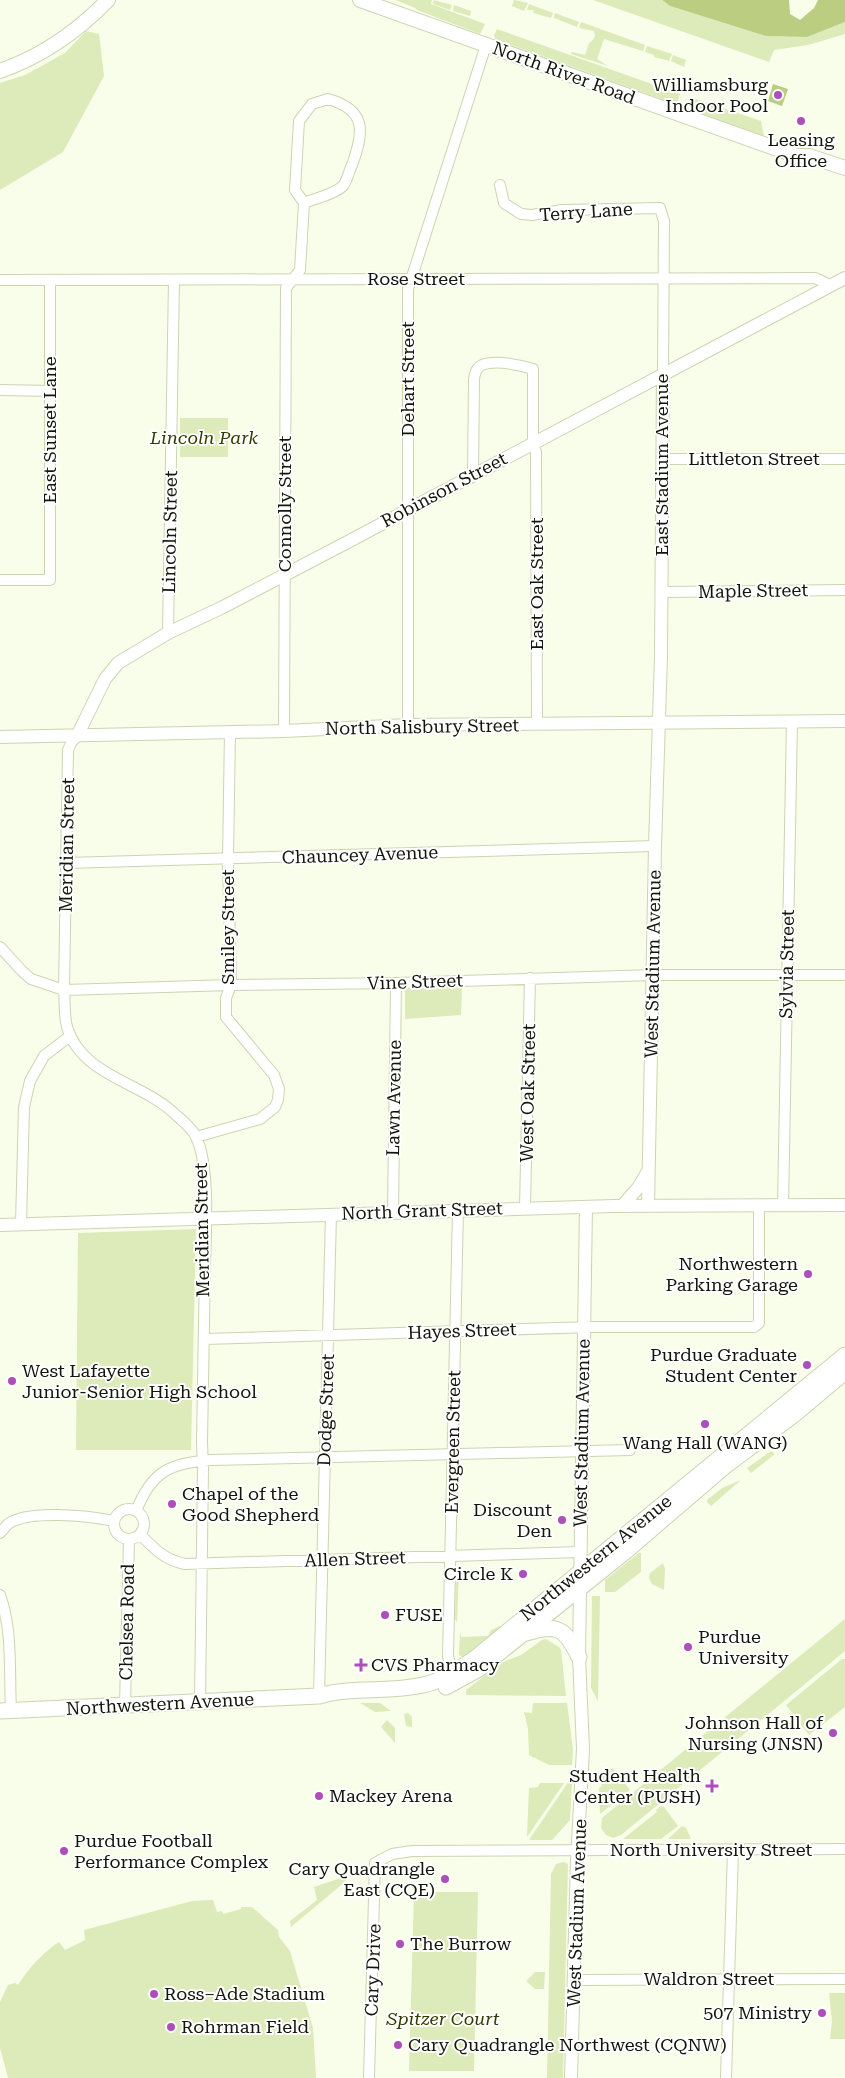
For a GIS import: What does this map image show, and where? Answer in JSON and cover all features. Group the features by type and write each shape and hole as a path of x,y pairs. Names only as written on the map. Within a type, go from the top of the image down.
{"main road":[{"path":"0,71 35,57 59,43 88,20 108,0"},
{"name":"North River Road","path":"360,0 797,156 809,156 845,168"},
{"name":"North River Road","path":"797,156 806,164 845,177"},
{"name":"Northwestern Avenue","path":"6,1711 319,1696 336,1691 414,1686 437,1681 474,1659 580,1570 845,1355"},
{"name":"Northwestern Avenue","path":"319,1696 336,1700 415,1696 442,1689 458,1682 479,1669 523,1634 724,1468 789,1419 845,1372"},
{"path":"523,1634 545,1628 559,1629 571,1640 579,1657"}],"street":[{"name":"Dehart Street","path":"408,725 408,289 486,45"},
{"path":"328,99 345,104 355,113 361,132 344,185 334,192 304,202 295,190 299,121 312,104 328,99"},
{"name":"Terry Lane","path":"500,185 504,204 521,214 532,215 562,210 660,208"},
{"name":"Connolly Street","path":"284,731 286,288 300,270 304,202"},
{"name":"East Stadium Avenue","path":"660,208 664,221 660,722"},
{"name":"Rose Street","path":"0,280 815,278 830,285"},
{"name":"Robinson Street","path":"77,736 105,678 113,667 168,633 284,575 845,278"},
{"name":"East Sunset Lane","path":"0,580 50,580 50,280"},
{"name":"Lincoln Street","path":"168,633 174,280"},
{"name":"East Oak Street","path":"473,475 474,378 476,371 481,366 494,363 533,368 533,444 536,452 537,724"},
{"path":"0,390 51,391"},
{"name":"Littleton Street","path":"663,459 845,458"},
{"name":"Maple Street","path":"662,592 845,590"},
{"name":"North Salisbury Street","path":"0,737 284,731 408,725 845,721"},
{"name":"West Stadium Avenue","path":"648,1206 654,975 655,846 660,722"},
{"name":"Sylvia Street","path":"783,1206 792,722"},
{"name":"Smiley Street","path":"196,1137 260,1120 275,1107 279,1089 274,1075 226,1017 226,998 231,985 228,859 230,732"},
{"name":"Meridian Street","path":"77,736 71,742 68,750 64,990 66,1025 76,1046 98,1068 142,1090 169,1107 196,1137 202,1162 206,1217 200,1702"},
{"name":"Chauncey Avenue","path":"66,863 655,846"},
{"name":"Vine Street","path":"0,947 31,978 64,990 654,975 845,975"},
{"name":"West Oak Street","path":"525,1208 530,978"},
{"name":"Lawn Avenue","path":"393,1212 396,983"},
{"path":"21,1224 24,1107 30,1081 44,1056 70,1036"},
{"path":"622,1206 638,1188 649,1169"},
{"name":"North Grant Street","path":"0,1225 525,1208 845,1205"},
{"name":"Hayes Street","path":"204,1339 584,1328 751,1328 759,1323 759,1206"},
{"name":"West Stadium Avenue","path":"571,2078 583,1749 579,1657 586,1207"},
{"name":"Evergreen Street","path":"454,1672 448,1657 458,1210"},
{"name":"Dodge Street","path":"319,1696 331,1214"},
{"path":"136,1511 143,1494 159,1474 180,1464 203,1461 453,1453 630,1450"},
{"path":"132,1509 136,1511 144,1521 140,1534 129,1539 117,1534 114,1521 122,1510 132,1509"},
{"path":"0,1533 8,1524 19,1519 33,1517 77,1515 114,1521"},
{"name":"Allen Street","path":"140,1534 157,1551 172,1561 186,1564 580,1552"},
{"name":"Chelsea Road","path":"125,1705 129,1539"},
{"path":"0,1595 4,1607 8,1634 6,1711"},
{"name":"North University Street","path":"375,1863 392,1854 412,1851 845,1849"},
{"path":"726,2078 733,1850"},
{"name":"Cary Drive","path":"369,2078 375,1863"},
{"name":"Waldron Street","path":"574,1980 845,1979"}],"green space":[{"path":"396,0 432,0 431,4 485,24 480,34"},
{"path":"434,0 452,5 450,10 433,4"},
{"path":"514,0 528,3 524,11 512,6"},
{"path":"593,0 662,0 670,6 766,36 807,37 845,22 845,34 808,45 774,50 769,62"},
{"path":"529,4 553,13 551,18 533,13 534,10 527,10"},
{"path":"454,5 471,11 470,16 453,11"},
{"path":"555,13 579,22 577,27 554,18"},
{"path":"581,22 645,45 643,51 604,39 597,59 608,66 571,54 572,52 585,55 589,43 595,36 594,31 579,28"},
{"path":"497,29 680,94 679,101 678,103 673,103 495,39 494,35"},
{"path":"86,31 99,34 104,76 63,152 0,190 0,83 25,75 65,53"},
{"path":"647,46 672,54 669,61 654,57 654,55 645,52"},
{"path":"673,55 686,60 684,67 671,61"},
{"path":"693,98 761,121 764,136 691,110"},
{"name":"Lincoln Park","path":"180,418 228,418 228,457 180,457"},
{"path":"462,988 461,1015 405,1019 405,989"},
{"path":"196,1229 191,1450 76,1450 78,1233"},
{"path":"771,1451 775,1454 751,1473 747,1468"},
{"path":"741,1480 711,1506 707,1502 722,1488"},
{"path":"641,1553 641,1572 615,1592 605,1592 605,1580"},
{"path":"663,1563 665,1569 664,1590 652,1584 649,1578 650,1573"},
{"path":"459,1571 457,1622 455,1619 456,1575"},
{"path":"592,1596 600,1596 598,1701 591,1688"},
{"path":"845,1619 845,1651 621,1835 613,1838 606,1835 601,1828 602,1818"},
{"path":"500,1626 501,1628 464,1658 459,1655 460,1631 461,1637 488,1636 491,1630"},
{"path":"546,1639 561,1650 566,1696 466,1695 466,1690 503,1662 521,1655"},
{"path":"842,1659 845,1659 845,1707 809,1735 786,1705"},
{"path":"360,1703 380,1703 391,1711 375,1712"},
{"path":"533,1703 567,1703 573,1750 572,1765 549,1765 529,1755 528,1729 524,1712 532,1713"},
{"path":"408,1713 412,1717 412,1727 406,1726 404,1714"},
{"path":"387,1720 395,1728 395,1743 381,1727"},
{"path":"613,1768 630,1790 600,1814 599,1788 602,1786 599,1778"},
{"path":"569,1781 572,1784 570,1820 552,1840 529,1840"},
{"path":"540,1783 564,1783 527,1837 529,1788 538,1787"},
{"path":"661,1806 664,1807 678,1826 661,1839 623,1839 657,1812 656,1810"},
{"path":"682,1826 686,1828 691,1839 668,1839"},
{"path":"564,1862 568,1864 563,2078 547,2078 551,1874 556,1864"},
{"path":"344,1877 346,1881 291,1927 290,1921 317,1900 314,1887"},
{"name":"Spitzer Court","path":"414,1892 478,1892 474,2071 409,2071"},
{"name":"Ross–Ade Stadium","path":"213,1900 217,1912 222,1911 223,1914 241,1909 241,1907 252,1907 278,1930 279,1937 290,1951 313,2028 316,2078 8,2078 0,2048 0,2002 8,1985 15,1983 18,1985 41,1956 59,1942 65,1950 85,1940 84,1930 192,1901"},
{"path":"535,1972 545,1972 544,1989 535,1989 526,1981"},
{"path":"829,1993 845,1993 845,2039 830,2039 832,2021"}],"shaded area":[{"path":"662,0 789,0 790,14 800,20 814,8 818,0 845,0 845,22 807,37 766,36 670,6"},
{"name":"Williamsburg Indoor Pool","path":"773,84 788,89 782,106 768,101"}],"place":[{"name":"Williamsburg Indoor Pool","path":"778,95"},
{"name":"Leasing Office","path":"801,121"},
{"name":"Northwestern Parking Garage","path":"808,1274"},
{"name":"Purdue Graduate Student Center","path":"807,1365"},
{"name":"West Lafayette Junior-Senior High School","path":"12,1381"},
{"name":"Wang Hall (WANG)","path":"705,1424"},
{"name":"Chapel of the Good Shepherd","path":"172,1504"},
{"name":"Discount Den","path":"562,1520"},
{"name":"Circle K","path":"523,1574"},
{"name":"FUSE","path":"385,1615"},
{"name":"Purdue University","path":"688,1647"},
{"name":"CVS Pharmacy","path":"361,1665"},
{"name":"Johnson Hall of Nursing (JNSN)","path":"833,1733"},
{"name":"Student Health Center (PUSH)","path":"712,1786"},
{"name":"Mackey Arena","path":"319,1796"},
{"name":"Purdue Football Performance Complex","path":"64,1851"},
{"name":"Cary Quadrangle East (CQE)","path":"445,1879"},
{"name":"The Burrow","path":"400,1944"},
{"name":"Ross–Ade Stadium","path":"154,1994"},
{"name":"507 Ministry","path":"822,2013"},
{"name":"Rohrman Field","path":"171,2027"},
{"name":"Cary Quadrangle Northwest (CQNW)","path":"398,2045"}]}
